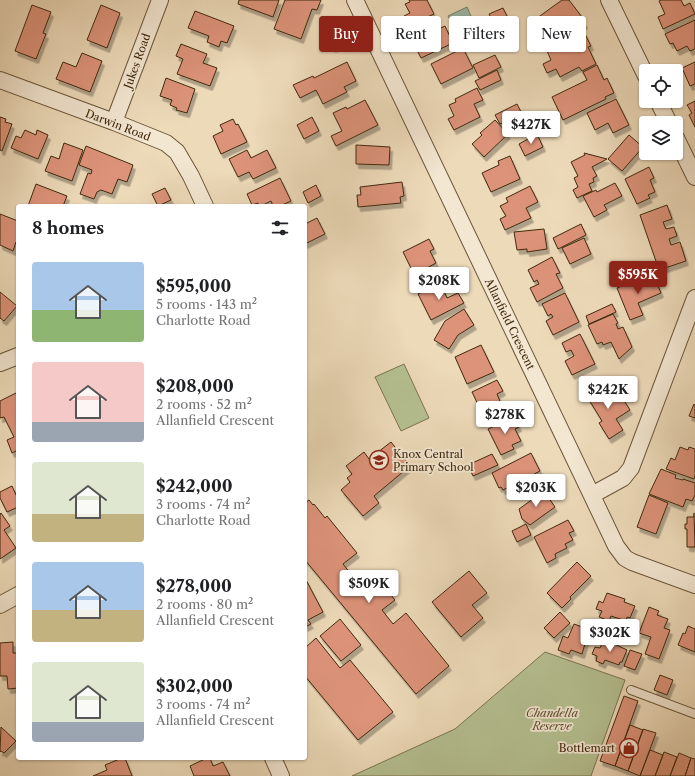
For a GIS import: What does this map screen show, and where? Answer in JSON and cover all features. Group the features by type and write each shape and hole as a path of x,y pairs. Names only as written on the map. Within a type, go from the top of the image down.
{"street":[{"name":"Jukes Road","path":"114,122 160,0"},
{"name":"Allanfield Crescent","path":"356,0 613,539 625,558 695,585"},
{"path":"610,0 640,64"},
{"name":"Darwin Road","path":"0,80 166,143 177,152 191,176 204,204"},
{"path":"683,153 695,178"},
{"path":"592,495 623,478 631,468 695,298"},
{"path":"0,363 16,357"},
{"path":"0,605 16,596"},
{"path":"274,760 281,776"}],"lane":[{"path":"631,690 695,714"}],"green space":[{"path":"404,364 429,418 401,431 375,377"},
{"name":"Chandella Reserve","path":"545,652 625,680 591,776 352,776 455,729"}],"shaded area":[{"path":"467,7 471,16 449,16 449,18 448,16"}],"building":[{"path":"239,0 279,0 273,17 238,4"},
{"path":"285,0 321,0 317,10 312,9 301,39 274,29"},
{"path":"409,0 427,0 434,14 430,16 404,16 410,13 405,4 410,2"},
{"path":"562,0 569,0 581,16 540,16"},
{"path":"681,0 684,6 690,3 695,14 663,29 658,17 665,14 659,1"},
{"path":"32,5 51,12 43,33 46,34 36,59 15,51"},
{"path":"101,5 120,13 107,48 87,40"},
{"path":"503,8 507,16 490,16 489,14"},
{"path":"195,11 234,26 227,43 221,41 219,47 207,42 209,36 188,28"},
{"path":"695,20 695,49 690,51 687,46 677,51 673,43 670,44 665,34"},
{"path":"445,26 449,34 449,45 441,49 441,28"},
{"path":"586,36 591,46 588,47 596,64 582,71 579,67 560,77 556,69 547,73 543,64 551,60 547,52 586,52"},
{"path":"181,44 207,54 203,63 217,68 210,86 177,74 183,59 176,56"},
{"path":"418,52 434,52 421,58"},
{"path":"455,52 465,52 473,68 441,84 431,64"},
{"path":"82,53 102,61 90,92 56,79 63,62 76,67"},
{"path":"495,55 501,67 479,78 473,65"},
{"path":"347,62 356,81 344,87 347,92 323,104 316,90 300,98 293,85 313,76 314,78"},
{"path":"695,62 695,84 690,86 683,68"},
{"path":"597,65 604,80 607,78 614,93 605,97 606,99 563,120 552,97 587,80 583,72"},
{"path":"497,70 501,80 480,90 475,81"},
{"path":"166,78 195,89 187,113 176,110 177,108 170,105 172,100 160,96"},
{"path":"477,88 483,100 474,104 480,117 454,130 448,119 454,116 449,105 456,102 455,99"},
{"path":"616,99 629,125 613,133 608,123 595,130 587,113"},
{"path":"365,100 378,125 336,146 331,136 342,131 333,113 346,107 347,109"},
{"path":"695,101 695,127 689,115 692,113 687,105"},
{"path":"517,104 522,114 500,124 495,115"},
{"path":"0,117 6,119 5,122 12,124 2,151 0,150"},
{"path":"312,117 319,131 304,139 297,125"},
{"path":"233,119 236,125 238,124 247,142 221,154 213,136 223,131 220,125"},
{"path":"495,120 508,134 484,157 472,144 482,135 480,133"},
{"path":"25,130 36,135 37,130 48,135 38,159 11,148 16,136 21,138"},
{"path":"537,134 543,147 525,156 519,144"},
{"path":"629,135 639,144 639,152 622,171 608,159"},
{"path":"64,143 83,150 72,181 45,171 51,156 59,159"},
{"path":"356,145 390,147 389,165 356,164"},
{"path":"86,146 133,165 127,182 118,179 112,194 101,190 97,192 94,199 80,194 88,173 91,174 92,170 79,165"},
{"path":"247,150 251,158 267,150 276,168 253,179 249,172 238,177 229,159"},
{"path":"584,153 607,159 592,167 597,176 593,178 594,182 589,184 592,191 577,198 573,190 578,187 574,178 578,176 571,162 585,155"},
{"path":"510,156 520,179 491,192 482,173 499,165 498,161"},
{"path":"649,167 654,178 650,180 655,192 648,195 650,198 637,204 625,179"},
{"path":"280,178 291,201 284,204 272,204 271,201 265,204 252,204 247,194"},
{"path":"402,182 404,196 400,197 401,203 358,207 357,195 361,195 360,187"},
{"path":"615,183 622,196 604,205 607,210 594,217 583,196 596,190 597,192"},
{"path":"36,184 67,196 64,204 29,204"},
{"path":"316,185 321,196 308,203 303,192"},
{"path":"530,186 538,202 526,208 531,218 505,230 500,219 506,216 500,206 508,202 506,198"},
{"path":"165,188 171,200 162,204 157,204 152,194"},
{"path":"667,205 672,219 663,222 666,229 674,227 677,236 669,239 671,245 680,242 686,261 659,270 640,215"},
{"path":"0,214 16,220 16,242 13,251 0,245"},
{"path":"317,218 325,234 307,243 307,223"},
{"path":"581,224 586,235 558,249 553,238"},
{"path":"544,229 547,249 527,252 527,249 517,250 514,232"},
{"path":"584,238 591,254 570,264 562,248"},
{"path":"429,239 434,249 430,251 436,263 427,268 428,271 416,278 403,252"},
{"path":"552,257 560,273 556,274 563,288 537,302 530,288 539,284 537,280 534,282 528,270"},
{"path":"653,274 661,293 638,303 643,315 630,320 617,288"},
{"path":"440,283 447,298 458,293 464,303 431,320 418,294"},
{"path":"0,292 16,305 16,307 4,321 0,318"},
{"path":"565,293 579,322 553,335 546,321 553,317 551,314 548,316 542,304"},
{"path":"612,304 616,312 589,324 586,316"},
{"path":"464,309 474,325 458,335 449,349 434,340 445,321"},
{"path":"613,314 618,323 616,324 618,329 623,327 632,347 619,359 611,342 603,345 602,342 597,344 588,325"},
{"path":"580,334 595,364 572,375 565,361 574,356 571,350 566,352 562,343"},
{"path":"481,345 494,372 467,384 455,357"},
{"path":"497,380 503,391 497,394 502,406 496,409 498,413 485,419 472,392"},
{"path":"603,385 612,399 620,394 630,410 616,419 623,430 609,439 599,423 602,421 586,395"},
{"path":"16,393 16,451 12,453 7,440 14,437 4,417 0,418 0,401"},
{"path":"694,404 695,405 695,418 689,416"},
{"path":"514,417 519,427 515,429 521,441 512,445 514,449 501,455 488,429"},
{"path":"391,442 410,466 374,496 379,503 363,516 341,490 350,482 347,478 352,474 346,466 364,452 369,459"},
{"path":"680,447 688,450 689,447 695,449 694,479 666,469 671,458 675,460"},
{"path":"531,453 540,471 529,477 533,484 522,489 518,482 503,490 501,487 499,488 492,473"},
{"path":"492,454 498,465 473,476 468,465"},
{"path":"661,469 676,475 675,478 695,483 695,495 692,501 686,499 683,507 649,494"},
{"path":"12,486 16,495 16,508 7,512 0,498 0,492"},
{"path":"544,491 555,507 530,525 522,519 519,509"},
{"path":"649,495 668,503 656,534 637,527"},
{"path":"309,500 313,505 314,504 325,518 327,516 357,553 343,564 358,583 372,572 395,600 382,610 393,624 406,613 449,666 416,694 307,562 307,502"},
{"path":"1,513 10,526 4,530 16,548 0,559 0,514"},
{"path":"694,513 695,547 687,547 687,529 685,529 685,524 687,524 687,517 694,517"},
{"path":"568,520 574,531 569,533 573,540 565,544 567,548 555,554 556,558 547,563 534,537"},
{"path":"526,524 531,535 517,542 512,531"},
{"path":"577,562 591,576 570,597 571,599 562,608 547,593"},
{"path":"469,571 487,593 472,605 483,618 461,637 432,602"},
{"path":"307,582 323,612 308,620 311,624 307,626"},
{"path":"607,593 625,599 624,602 635,606 630,618 627,617 626,621 611,616 609,621 599,617 602,611 596,609 599,601 603,603"},
{"path":"649,607 659,611 657,615 668,619 664,628 670,630 659,659 645,654 651,637 639,633"},
{"path":"560,612 570,623 554,638 544,628"},
{"path":"340,619 361,645 341,661 320,636"},
{"path":"574,624 585,628 582,636 587,637 582,654 571,650 569,654 558,650 563,636 568,638"},
{"path":"688,626 695,629 695,652 678,645"},
{"path":"316,638 340,668 350,660 393,712 358,740 307,678 307,646"},
{"path":"604,639 627,650 622,662 620,662 619,665 605,660 603,664 596,661 597,656 592,654 595,647 600,648"},
{"path":"13,642 13,653 16,653 16,688 8,689 7,676 0,676 0,643"},
{"path":"630,650 642,654 635,670 624,666"},
{"path":"660,675 673,680 667,695 654,690"},
{"path":"624,696 638,701 615,766 600,761"},
{"name":"Bottlemart","path":"630,725 643,730 628,771 615,766"},
{"path":"1,727 16,741 4,753 1,751 0,752"},
{"path":"643,729 656,733 640,776 628,771"},
{"path":"650,750 663,755 655,776 640,776"},
{"path":"664,752 677,757 670,776 655,776"},
{"path":"679,753 691,758 685,776 670,776"},
{"path":"691,758 695,759 695,776 685,776"},
{"path":"117,760 126,760 132,776 93,776 107,770 105,765"},
{"path":"203,760 211,760 213,766 223,762 230,776 194,776 190,766"}],"place":[{"name":"Knox Central Primary School","path":"379,460"},
{"name":"Bottlemart","path":"629,748"}]}
